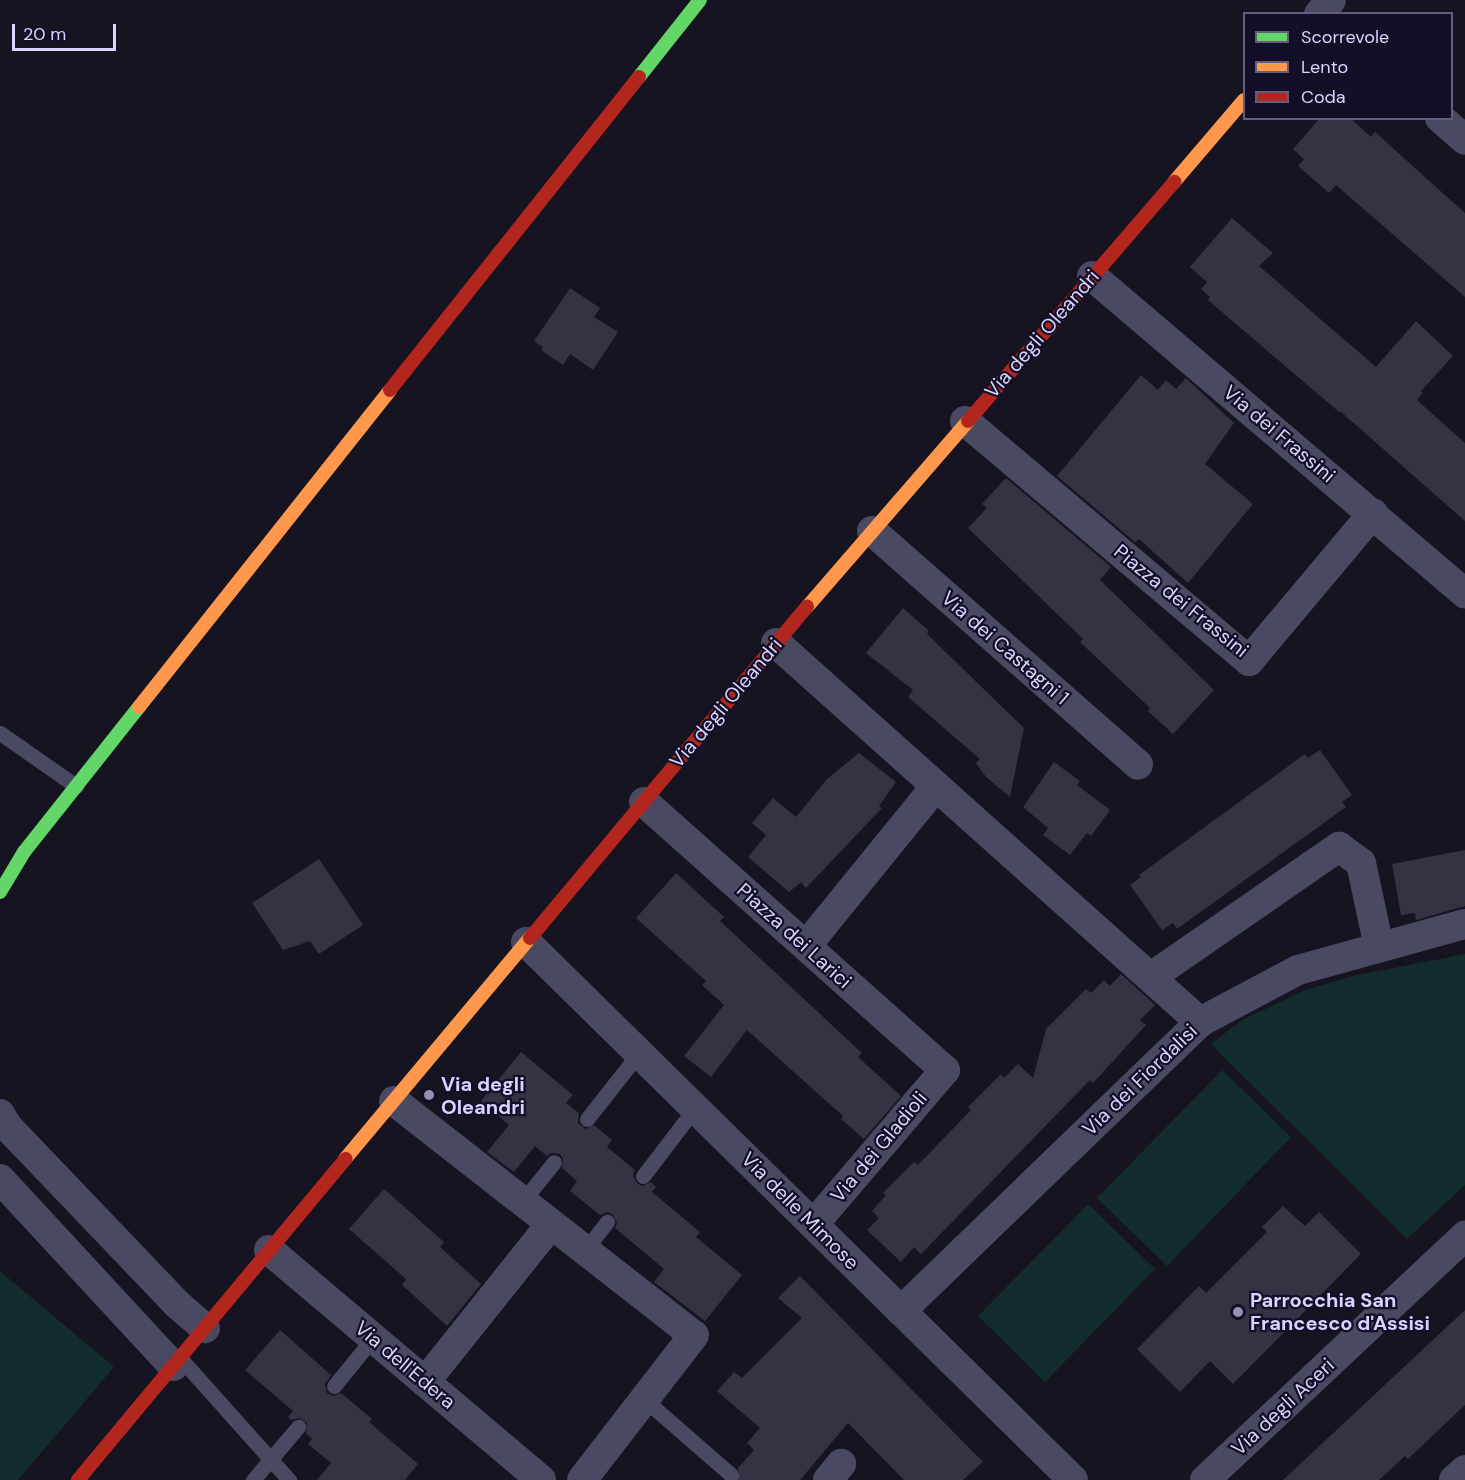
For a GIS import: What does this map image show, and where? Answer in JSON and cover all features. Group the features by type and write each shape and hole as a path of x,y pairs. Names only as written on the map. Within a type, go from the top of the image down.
{"street":[{"path":"0,892 24,852 700,0"},
{"path":"1321,12 1331,0"},
{"name":"Via degli Oleandri","path":"78,1480 776,643 965,421 1243,102"},
{"path":"1442,120 1465,140"},
{"name":"Via dei Frassini","path":"1092,276 1465,593"},
{"name":"Piazza dei Frassini","path":"965,421 1249,661 1373,513"},
{"name":"Via dei Castagni 1","path":"872,531 1138,765"},
{"path":"776,643 1200,1022"},
{"path":"806,946 936,786"},
{"name":"Piazza dei Larici","path":"644,802 945,1071"},
{"path":"1151,977 1339,847 1361,863 1378,947"},
{"path":"0,873 24,852"},
{"name":"Via dei Fiordalisi","path":"901,1311 1200,1022 1298,970 1465,924"},
{"name":"Via delle Mimose","path":"526,942 1073,1480"},
{"name":"Via dei Gladioli","path":"814,1224 945,1071"},
{"path":"394,1101 694,1335 582,1480"},
{"path":"0,1114 8,1126 177,1304 205,1328"},
{"path":"0,1179 176,1362"},
{"path":"425,1382 551,1224"},
{"name":"Via degli Aceri","path":"1205,1480 1465,1236"},
{"name":"Via dell'Edera","path":"269,1250 541,1480"},
{"path":"1454,1480 1465,1470"}],"lane":[{"path":"0,734 76,786"},
{"path":"587,1119 639,1053"},
{"path":"643,1176 696,1108"},
{"path":"522,1202 554,1162"},
{"path":"585,1250 606,1222"},
{"path":"334,1386 373,1338"},
{"path":"176,1362 289,1480"},
{"path":"644,1399 731,1475"},
{"path":"253,1480 298,1427"}],"green space":[{"path":"1465,954 1465,1185 1407,1239 1211,1044 1242,1020 1305,990 1353,976"},
{"path":"1222,1070 1291,1137 1167,1266 1097,1198"},
{"path":"1088,1204 1155,1269 1045,1382 978,1316"},
{"path":"0,1271 114,1367 18,1480 0,1480"}],"building":[{"path":"1318,120 1352,120 1371,137 1375,132 1465,213 1465,297 1336,185 1329,193 1298,166 1304,159 1293,149"},
{"path":"1232,218 1273,253 1259,266 1376,367 1416,321 1453,356 1421,391 1423,393 1417,400 1465,443 1465,521 1340,411 1208,300 1210,297 1201,289 1207,282 1190,267"},
{"path":"570,288 600,308 594,317 618,332 593,370 570,354 563,365 541,350 543,347 534,341"},
{"path":"1141,375 1158,390 1166,380 1176,389 1186,378 1234,423 1205,464 1253,504 1188,583 1139,539 1135,542 1057,476"},
{"path":"1006,478 1111,567 1100,580 1214,690 1173,734 1148,711 1150,708 1080,642 1083,639 968,528 987,508 982,504"},
{"path":"903,608 929,631 927,634 1024,728 1010,797 986,777 976,763 980,759 908,697 913,690 866,653"},
{"path":"1320,750 1352,795 1342,802 1346,807 1177,929 1173,923 1162,930 1130,885 1141,877 1139,875 1305,754 1308,758"},
{"path":"859,753 896,782 879,806 882,808 806,888 801,882 789,892 748,857 766,835 752,823 773,798 796,817 827,779"},
{"path":"1054,762 1080,781 1077,785 1110,810 1091,836 1087,833 1070,855 1043,835 1048,828 1023,807"},
{"path":"1465,850 1465,906 1416,920 1415,913 1401,915 1392,864"},
{"path":"319,859 363,925 319,954 310,941 283,950 252,903"},
{"path":"676,873 724,917 720,921 862,1053 858,1057 901,1096 864,1139 841,1119 843,1116 747,1030 711,1077 684,1056 724,1005 702,985 706,981 636,918"},
{"path":"1121,974 1155,1005 1140,1020 1146,1025 1093,1083 1090,1080 921,1254 914,1247 901,1262 867,1230 879,1218 872,1211 886,1195 883,1193 914,1162 918,1165 971,1110 968,1107 1001,1074 1004,1078 1018,1064 1033,1078 1046,1029 1086,989 1091,993 1104,980 1110,986"},
{"path":"521,1052 573,1095 566,1103 579,1113 578,1123 586,1129 594,1125 612,1140 607,1147 635,1170 633,1175 637,1183 642,1186 651,1182 656,1187 652,1192 700,1232 696,1237 742,1275 705,1321 654,1282 664,1269 615,1228 617,1223 613,1215 608,1212 600,1215 570,1191 577,1181 562,1168 563,1159 560,1154 551,1153 547,1156 535,1146 514,1172 487,1152 509,1125 481,1101"},
{"path":"384,1189 444,1242 440,1247 481,1284 447,1326 402,1285 406,1279 349,1229"},
{"name":"Parrocchia San Francesco d'Assisi","path":"1283,1206 1305,1226 1319,1212 1361,1254 1233,1384 1210,1361 1180,1392 1137,1349 1199,1286 1206,1293 1267,1232 1262,1227"},
{"path":"800,1276 983,1462 963,1480 904,1480 848,1423 800,1480 739,1480 738,1468 754,1450 747,1443 760,1428 717,1391 734,1372 742,1378 802,1318 778,1298"},
{"path":"1465,1310 1465,1405 1408,1459 1405,1456 1379,1480 1283,1480"},
{"path":"280,1330 331,1375 325,1384 327,1393 333,1396 341,1393 372,1419 369,1422 418,1464 405,1480 317,1480 331,1463 308,1444 312,1439 306,1433 307,1423 300,1418 291,1420 288,1417 293,1411 245,1370"}],"traffic: fast":[{"path":"639,77 700,0"},
{"path":"0,892 24,852 139,707"}],"traffic: slow":[{"path":"1174,182 1243,101"},
{"path":"139,707 390,390"},
{"path":"807,607 968,421"},
{"path":"345,1159 530,938"}],"traffic: jam":[{"path":"390,390 639,77"},
{"path":"968,421 1174,182"},
{"path":"530,938 807,607"},
{"path":"78,1480 345,1159"}],"place":[{"name":"Via degli Oleandri","path":"429,1095"},
{"name":"Parrocchia San Francesco d'Assisi","path":"1238,1312"}]}
